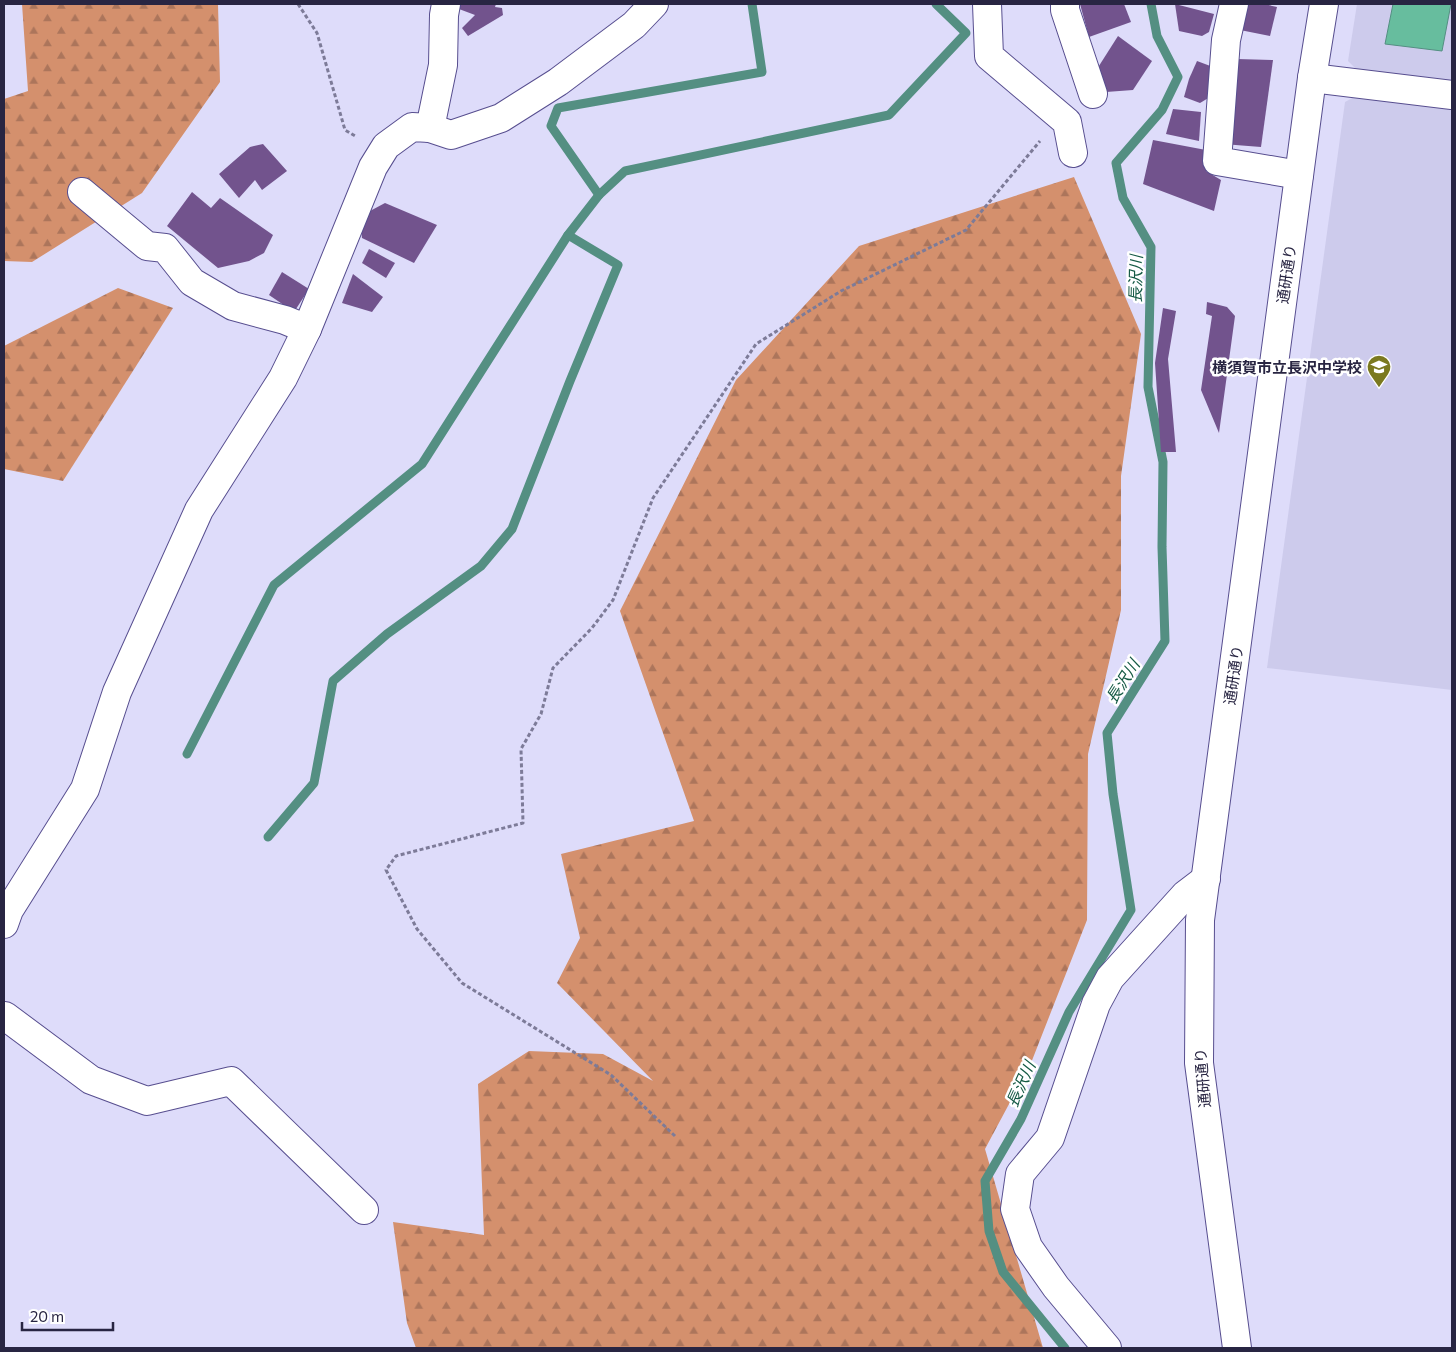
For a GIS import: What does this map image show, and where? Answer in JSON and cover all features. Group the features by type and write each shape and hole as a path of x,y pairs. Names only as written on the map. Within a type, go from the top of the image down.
{"street":[{"path":"430,128 443,65 446,4"},
{"path":"4,924 9,910 85,789 117,692 199,510 283,378 307,329 373,167 386,146 412,127 430,128 451,135 501,118 558,82 634,25 654,4"},
{"path":"987,4 990,56 1067,122 1073,153"},
{"path":"1065,4 1065,10 1093,94"},
{"path":"1234,4 1226,40 1217,161 1299,175"},
{"name":"通研通り","path":"1237,1348 1199,1063 1200,920 1312,78 1324,4"},
{"path":"1312,78 1452,94"},
{"path":"82,192 147,246 165,248 192,282 233,306 285,320 307,329"},
{"path":"1107,1348 1056,1286 1028,1247 1015,1209 1020,1174 1050,1138 1096,1004 1110,978 1185,895 1206,879"},
{"path":"4,1019 91,1080 147,1101 231,1081 364,1210"}],"path":[{"path":"298,4 317,33 344,130 368,144 386,146"},
{"path":"675,1136 611,1075 462,984 417,929 386,870 396,856 523,823 521,749 540,714 554,668 592,628 613,600 653,498 756,344 842,291 966,230 1059,117"}],"shaded area":[{"path":"1357,4 1452,4 1452,86 1361,74 1348,61"},
{"path":"1393,4 1451,4 1442,51 1385,44"},
{"name":"横須賀市立長沢中学校","path":"1356,96 1452,109 1452,690 1267,668 1345,102"}],"green space":[{"path":"22,4 218,4 220,82 142,193 32,262 4,261 4,99 28,91"},
{"path":"1074,177 1141,334 1121,476 1121,610 1088,754 1087,920 1031,1063 985,1149 1043,1348 416,1348 407,1323 393,1222 484,1235 478,1084 529,1051 603,1054 653,1081 557,983 580,938 561,854 694,821 620,611 736,380 859,246"},
{"path":"118,288 173,308 63,481 4,469 4,346"}],"building":[{"path":"460,4 496,4 495,7 502,8 503,15 468,36 462,28 475,15 459,9"},
{"path":"1080,4 1124,4 1131,22 1089,37"},
{"path":"1175,4 1214,14 1209,32 1202,36 1179,31"},
{"path":"1246,4 1264,4 1277,7 1270,36 1240,30"},
{"path":"1118,36 1152,61 1133,90 1106,92 1097,69"},
{"path":"1237,59 1273,60 1261,147 1223,144"},
{"path":"1197,61 1213,67 1210,97 1200,103 1184,97"},
{"path":"1173,109 1201,112 1199,141 1166,134"},
{"path":"1153,140 1206,150 1206,171 1221,180 1214,211 1143,184"},
{"path":"263,144 287,171 262,190 255,180 239,198 219,174 250,147"},
{"path":"192,192 211,208 220,198 273,235 264,253 249,261 218,268 167,226"},
{"path":"385,203 437,225 414,263 362,238 361,228 370,211"},
{"path":"369,249 395,263 386,278 362,263"},
{"path":"282,272 309,289 294,312 269,295"},
{"path":"353,274 383,297 372,312 342,303"},
{"path":"1207,302 1227,307 1235,316 1219,433 1201,390 1212,316 1206,314"},
{"path":"1163,308 1176,311 1168,359 1176,452 1161,452 1155,363"}],"waterway":[{"path":"599,195 551,126 558,108 762,72 752,4"},
{"path":"187,754 274,585 422,464 568,235 599,195 625,171 889,115 966,33 936,4"},
{"name":"長沢川","path":"1065,1348 1003,1272 989,1231 985,1181 1021,1119 1069,1012 1131,910 1113,794 1107,733 1165,641 1162,547 1163,462 1148,387 1151,247 1123,198 1116,163 1162,110 1178,77 1157,36 1151,4"},
{"path":"268,837 314,783 333,681 387,634 481,566 512,529 618,265 568,235"}],"place":[{"name":"横須賀市立長沢中学校","path":"1379,388"}]}
